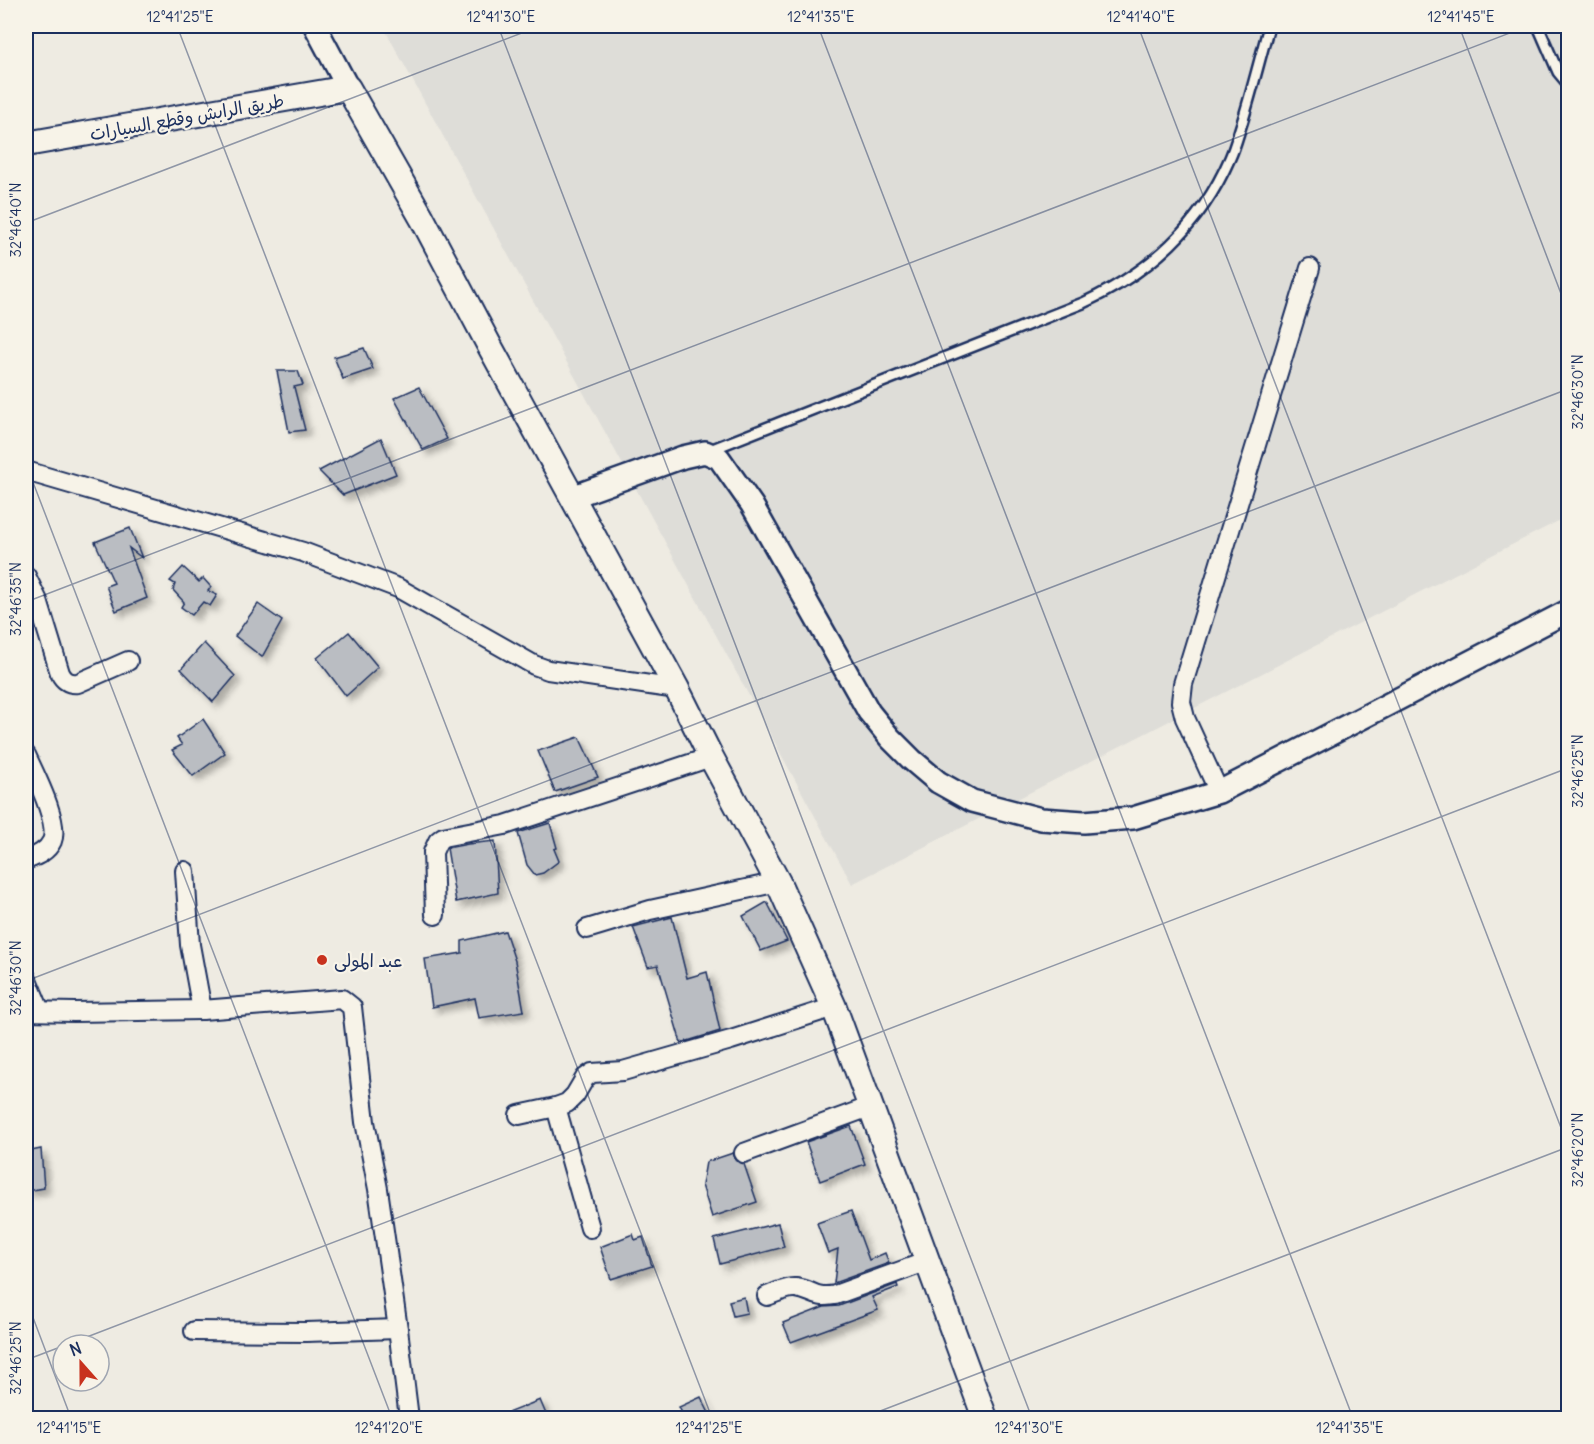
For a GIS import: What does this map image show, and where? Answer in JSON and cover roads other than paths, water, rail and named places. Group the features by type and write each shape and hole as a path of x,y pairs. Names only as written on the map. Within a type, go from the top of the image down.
{"main road":[{"name":"طريق الرابش وقطع السيارات","path":"26,144 348,88"},
{"path":"348,88 422,218 677,689 778,882 834,1007 985,1419"}],"street":[{"path":"315,26 348,88"},
{"path":"1219,792 1185,718 1181,702 1183,684 1310,268"},
{"path":"572,497 683,457 705,452 719,458 752,506 869,712 890,738 938,782 972,801 1041,819 1084,822 1133,818 1219,792 1569,611"},
{"path":"26,471 303,552 398,588 534,665 548,670 677,689"},
{"path":"26,576 38,601 64,680 78,683 128,661"},
{"path":"26,754 44,795 53,828 52,841 48,847 26,860"},
{"path":"435,915 433,852 443,837 505,825 711,757"},
{"path":"185,872 190,945 202,1010"},
{"path":"587,928 650,910 778,882"},
{"path":"26,977 33,1011 202,1010 342,999 352,1007 365,1122 378,1189 409,1419"},
{"path":"519,1115 556,1107 571,1100 585,1078 592,1073 623,1071 834,1007"},
{"path":"744,1153 872,1106"},
{"path":"556,1107 590,1228"},
{"path":"767,1296 794,1287 815,1295 835,1295 928,1261"},
{"path":"194,1331 306,1332 398,1329"}],"lane":[{"path":"705,452 1083,303 1121,284 1149,265 1184,232 1222,176 1244,116 1269,26"},
{"path":"1538,26 1558,72 1569,84"}],"place":[{"name":"عبد المولى","path":"322,960"}]}
